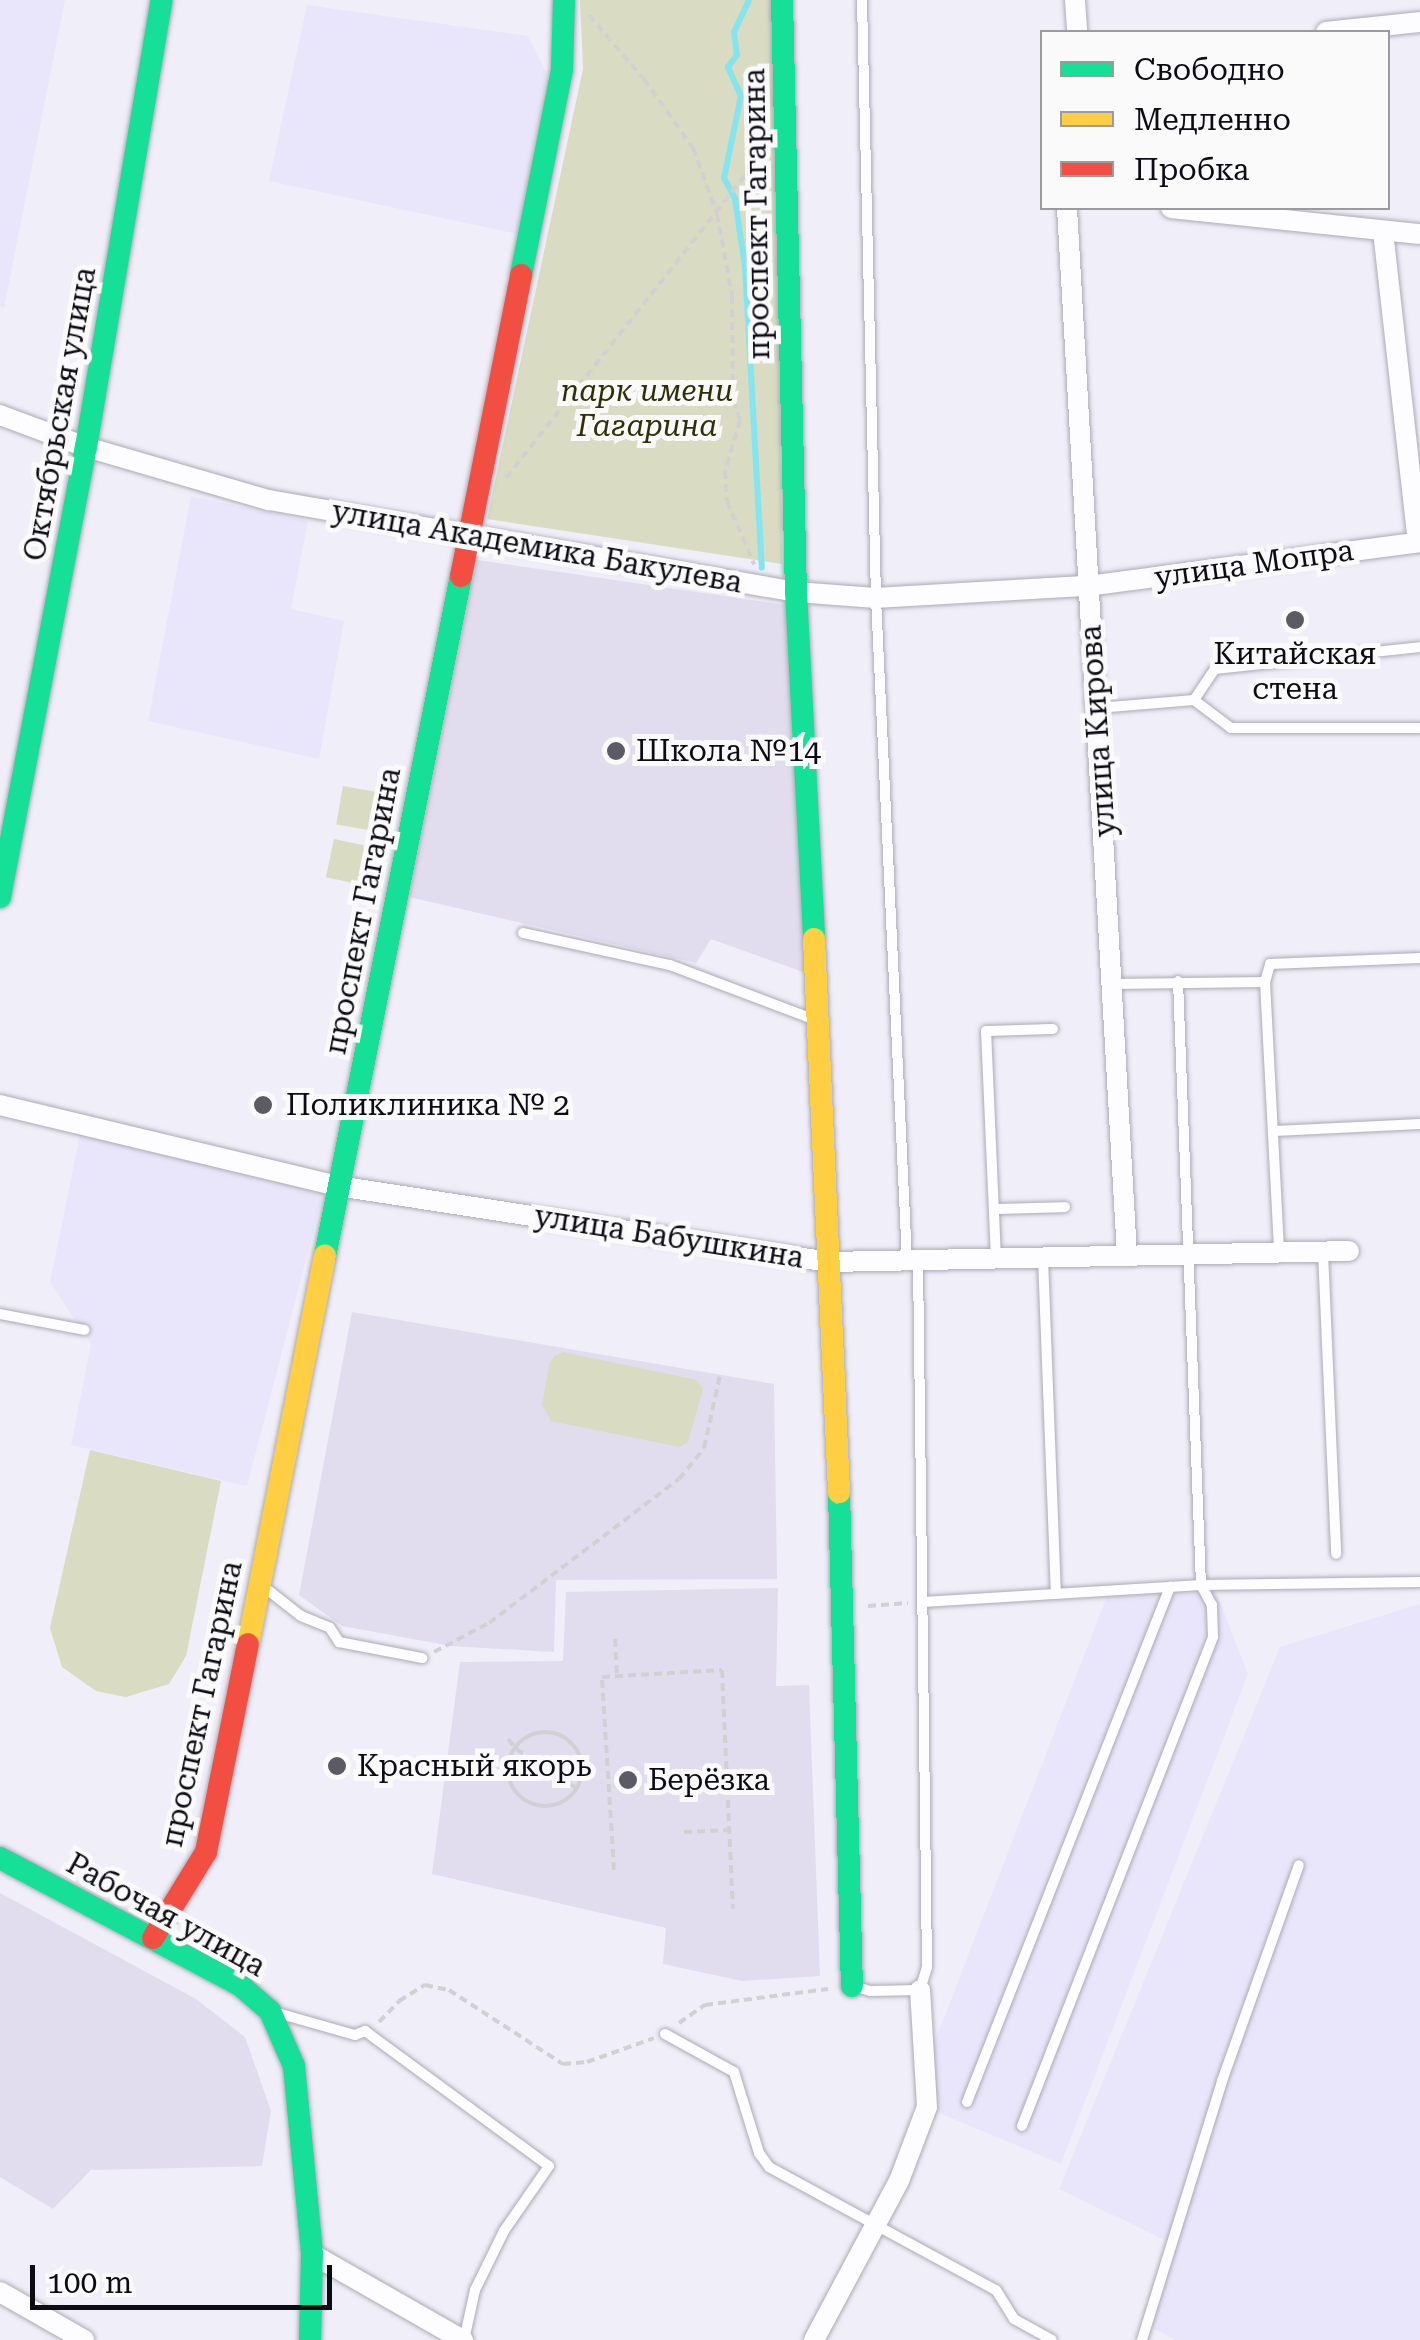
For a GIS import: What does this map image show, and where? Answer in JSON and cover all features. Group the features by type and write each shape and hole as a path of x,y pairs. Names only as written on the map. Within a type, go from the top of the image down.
{"street":[{"name":"Октябрьская улица","path":"0,897 86,447 162,0"},
{"name":"проспект Гагарина","path":"153,1938 206,1852 562,68 564,0"},
{"name":"проспект Гагарина","path":"782,0 796,592 844,1608 852,1986"},
{"path":"1075,0 1078,30"},
{"path":"1345,30 1420,22"},
{"name":"улица Кирова","path":"1067,210 1127,1255"},
{"path":"1189,210 1420,234"},
{"path":"1383,231 1419,542"},
{"name":"улица Академика Бакулева","path":"0,415 86,447 269,500 764,587 876,598 1088,586"},
{"name":"улица Мопра","path":"1088,586 1419,542"},
{"name":"улица Бабушкина","path":"0,1105 338,1186 830,1262 1349,1251"},
{"name":"Рабочая улица","path":"0,1858 240,1985 270,2011 294,2066 312,2254 310,2340"},
{"path":"814,2340 900,2181 926,2107 920,1990"},
{"path":"312,2254 463,2340"},
{"path":"0,2292 79,2339"}],"lane":[{"path":"852,1986 870,1991 920,1990 927,1967 923,1602 913,1262 876,598 862,0"},
{"path":"1194,700 1215,669 1420,648"},
{"path":"1098,708 1194,700 1232,728 1420,728"},
{"path":"523,934 670,965 819,1022"},
{"path":"1279,1252 1265,982 1270,964 1420,958"},
{"path":"1022,2126 1213,1637 1212,1605 1200,1585 1178,981"},
{"path":"1113,984 1265,982"},
{"path":"996,1260 986,1031 1053,1028"},
{"path":"1275,1131 1420,1124"},
{"path":"994,1209 1065,1208"},
{"path":"1323,1251 1336,1554"},
{"path":"1043,1258 1056,1594"},
{"path":"0,1314 85,1330"},
{"path":"923,1602 1200,1585 1420,1582"},
{"path":"260,1584 300,1616 330,1628 340,1642 422,1658"},
{"path":"967,2102 1170,1587"},
{"path":"1142,2340 1222,2081 1299,1865"},
{"path":"270,2011 355,2034 365,2031 549,2166 504,2231 476,2290 463,2340"},
{"path":"665,2034 734,2072 759,2153 769,2167 996,2290 1014,2318 1052,2340"}],"path":[{"path":"587,13 644,78 692,148 717,214 732,296 732,400 740,420 725,471 728,501 764,587"},
{"path":"476,507 522,462 743,177"},
{"path":"422,1658 490,1623 679,1479 704,1448 720,1375"},
{"path":"844,1608 923,1602"},
{"path":"615,1639 617,1676"},
{"path":"614,1870 602,1677 722,1670 733,1909"},
{"path":"542,1732 572,1743 580,1757 579,1790 556,1805 528,1803 510,1784 508,1771 515,1748 526,1736 542,1732"},
{"path":"508,1739 515,1748 579,1790"},
{"path":"684,1832 729,1830"},
{"path":"365,2031 425,1985 449,1990 564,2064 587,2062 665,2034 705,2005 852,1986"}],"shaded area":[{"path":"0,0 65,0 4,308 0,306"},
{"path":"307,5 528,36 547,74 517,234 269,181"},
{"path":"191,496 308,521 291,609 344,621 319,759 148,721"},
{"name":"Школа №14","path":"477,560 786,605 806,973 711,939 696,963 409,897"},
{"path":"80,1135 324,1191 247,1486 71,1445 91,1344 50,1282"},
{"path":"352,1312 774,1384 777,1579 556,1580 554,1652 451,1646 342,1626 299,1595"},
{"name":"Берёзка","path":"778,1588 776,1686 809,1685 820,1976 742,1981 663,1964 666,1928 432,1874 460,1662 563,1661 566,1592"},
{"path":"1216,1592 1248,1674 1061,2164 930,2109 930,2054 1107,1596"},
{"path":"1420,1604 1420,2340 1175,2340 1143,2323 1167,2241 1059,2189 1280,1647"},
{"path":"0,1893 196,1999 245,2037 271,2111 262,2166 91,2170 53,2209 0,2177"}],"green space":[{"name":"парк имени Гагарина","path":"580,0 774,0 782,564 487,519 583,69"},
{"path":"343,786 382,793 376,831 336,824"},
{"path":"334,839 373,847 365,885 326,877"},
{"path":"563,1352 697,1380 703,1389 688,1442 680,1447 551,1421 542,1405 549,1365 554,1356"},
{"path":"90,1450 221,1481 186,1656 169,1684 126,1697 96,1691 62,1667 50,1628"}],"waterway":[{"path":"749,0 734,32 737,55 728,67 741,96 724,178 735,199 745,267 762,568"}],"traffic: fast":[{"path":"0,897 86,447 162,0"},
{"path":"521,275 562,69 564,0"},
{"path":"782,0 796,592 814,939"},
{"path":"325,1256 461,576"},
{"path":"839,1492 852,1986"},
{"path":"0,1858 240,1985 270,2011 294,2066 312,2254 310,2340"}],"traffic: slow":[{"path":"814,939 839,1492"},
{"path":"248,1644 325,1256"}],"traffic: jam":[{"path":"461,576 521,275"},
{"path":"153,1938 206,1852 248,1644"}],"place":[{"name":"Китайская стена","path":"1295,620"},
{"name":"Школа №14","path":"616,751"},
{"name":"Поликлиника № 2","path":"263,1105"},
{"name":"Красный якорь","path":"337,1766"},
{"name":"Берёзка","path":"628,1780"}]}
